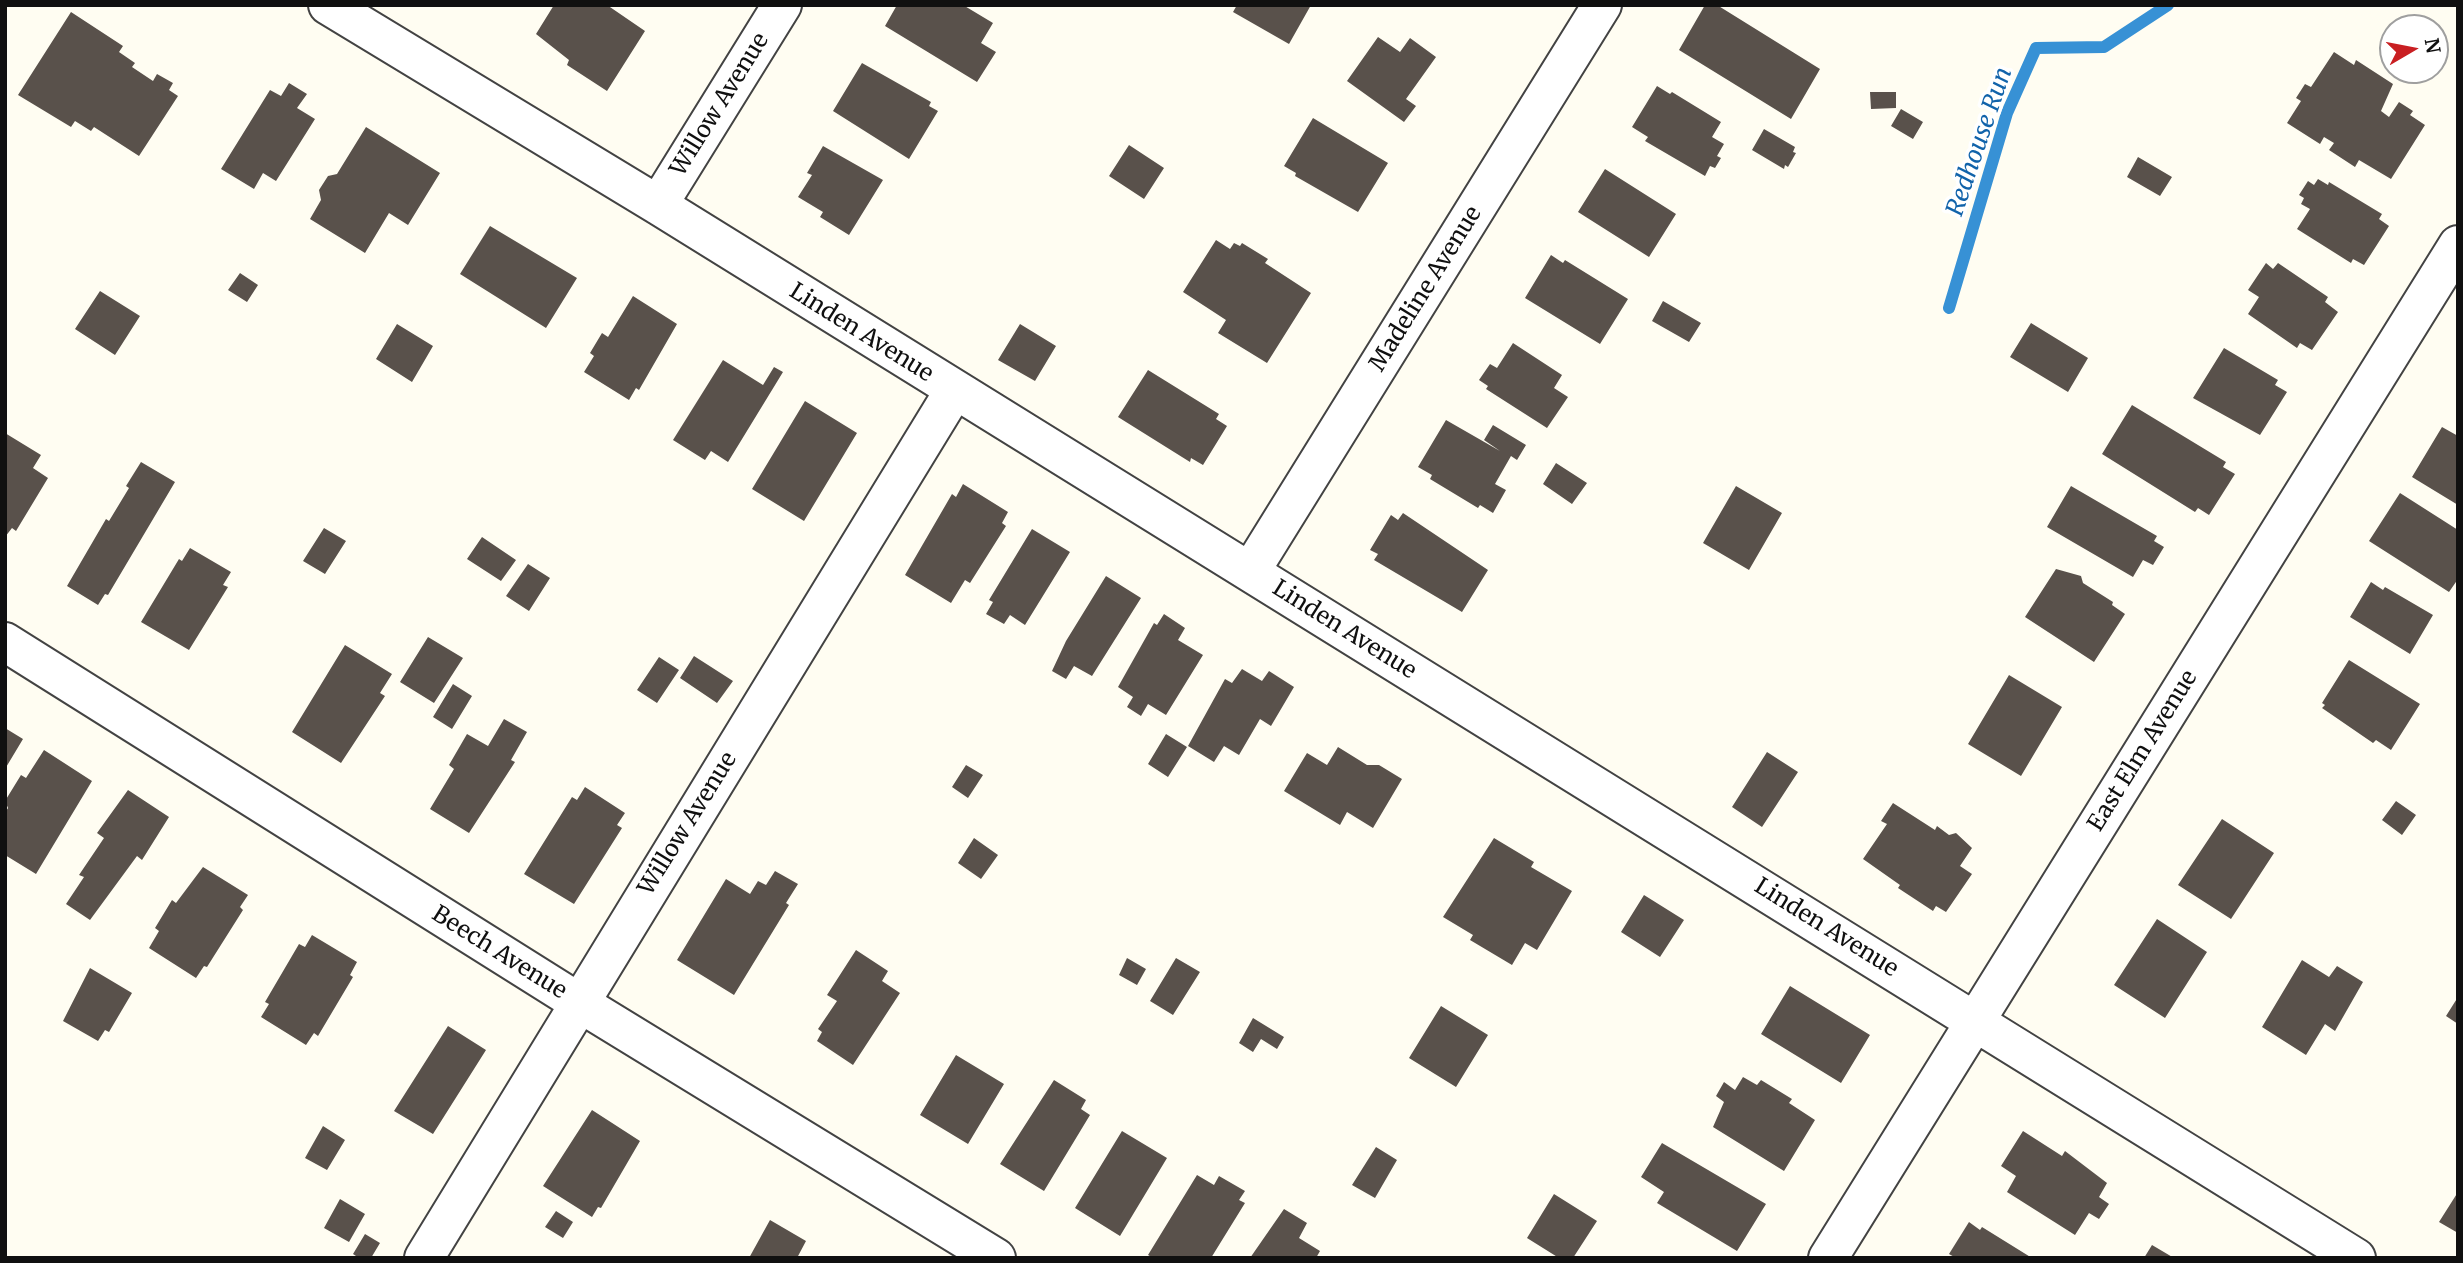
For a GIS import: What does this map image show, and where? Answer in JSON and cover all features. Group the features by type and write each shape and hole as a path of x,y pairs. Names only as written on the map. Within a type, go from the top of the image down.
{"street":[{"name":"Linden Avenue","path":"328,5 658,205 2356,1258"},
{"name":"Willow Avenue","path":"658,205 782,5"},
{"name":"Madeline Avenue","path":"1250,572 1602,5"},
{"name":"East Elm Avenue","path":"1828,1258 2458,245"},
{"name":"Willow Avenue","path":"424,1258 578,1002 954,391"},
{"name":"Beech Avenue","path":"5,642 578,1002 996,1258"}],"building":[{"path":"554,5 607,5 645,31 607,91 567,65 569,60 536,34"},
{"path":"897,5 963,5 993,23 981,43 996,52 977,82 885,26"},
{"path":"1237,5 1311,5 1289,44 1233,12"},
{"path":"1705,5 1717,5 1820,69 1791,119 1679,50"},
{"path":"71,12 123,46 119,52 135,63 132,67 153,81 157,74 173,83 169,90 178,96 139,156 94,127 91,131 75,121 71,127 18,95"},
{"path":"1378,37 1400,52 1410,38 1436,57 1406,99 1416,106 1404,122 1347,81"},
{"path":"2334,52 2354,65 2356,60 2379,75 2379,84 2393,84 2381,111 2389,117 2399,102 2413,111 2410,115 2425,125 2391,179 2359,160 2355,167 2329,150 2334,143 2324,137 2320,144 2287,123 2301,101 2296,98 2305,84 2311,87"},
{"path":"862,63 931,102 929,106 938,111 909,159 833,111"},
{"path":"289,83 307,94 297,108 315,119 276,181 263,173 254,189 221,169 270,90 281,96"},
{"path":"1657,86 1670,94 1672,92 1721,122 1712,137 1724,144 1717,156 1721,158 1715,168 1710,166 1705,176 1645,141 1648,137 1632,127"},
{"path":"1870,92 1896,92 1896,108 1871,109"},
{"path":"1901,109 1923,122 1913,139 1891,126"},
{"path":"1313,118 1388,163 1358,212 1295,176 1296,173 1284,166"},
{"path":"366,127 440,173 408,225 389,213 365,253 310,219 321,200 319,190 328,176 337,174"},
{"path":"1764,129 1795,147 1793,152 1796,153 1788,167 1785,165 1784,169 1752,150"},
{"path":"1129,145 1164,168 1144,199 1109,176"},
{"path":"823,146 883,180 849,235 820,217 823,212 798,197 812,175 807,173"},
{"path":"2138,157 2172,177 2160,196 2127,177"},
{"path":"1605,169 1676,214 1649,257 1578,212"},
{"path":"2318,179 2328,185 2329,182 2382,214 2379,219 2389,226 2364,265 2353,259 2351,263 2297,229 2310,209 2301,204 2304,198 2299,195 2308,181 2314,185"},
{"path":"490,226 577,278 546,328 460,274"},
{"path":"1216,240 1230,249 1234,243 1240,246 1242,243 1268,259 1265,263 1311,293 1267,363 1218,333 1226,320 1183,292"},
{"path":"1551,255 1563,263 1565,260 1628,299 1600,344 1525,298"},
{"path":"2266,263 2273,269 2278,263 2328,297 2325,302 2338,312 2312,350 2300,343 2297,348 2248,314 2259,297 2248,290"},
{"path":"240,273 258,285 247,302 228,290"},
{"path":"100,291 140,316 115,355 75,329"},
{"path":"633,296 677,324 639,390 636,388 629,400 584,372 594,356 590,353 602,333 608,337"},
{"path":"1663,301 1701,323 1689,342 1652,321"},
{"path":"2031,323 2088,358 2068,392 2010,357"},
{"path":"397,324 433,346 412,382 376,359"},
{"path":"1020,324 1056,346 1035,381 998,360"},
{"path":"1513,343 1562,375 1554,388 1568,397 1547,428 1486,389 1488,386 1479,380 1490,364 1497,368"},
{"path":"2224,348 2278,380 2275,385 2287,392 2260,435 2193,398"},
{"path":"723,360 763,385 774,367 783,372 728,462 711,451 705,460 673,440"},
{"path":"1148,370 1219,414 1216,419 1227,426 1203,465 1191,458 1190,462 1118,417"},
{"path":"805,401 857,433 804,521 752,489"},
{"path":"2132,405 2226,462 2223,467 2235,474 2209,515 2198,508 2195,512 2102,454"},
{"path":"1446,420 1500,451 1484,440 1493,425 1526,445 1517,460 1511,456 1495,484 1506,490 1493,513 1480,505 1478,508 1430,479 1432,475 1418,467"},
{"path":"2442,427 2458,436 2458,505 2412,477"},
{"path":"5,433 41,455 33,468 48,478 16,531 12,528 5,537"},
{"path":"141,462 175,482 108,595 105,594 98,605 67,586 106,519 109,521 129,488 126,486"},
{"path":"1556,463 1587,483 1572,504 1543,484"},
{"path":"963,484 1008,512 1002,523 1006,526 970,583 965,580 951,603 905,575 952,494 956,497"},
{"path":"1736,486 1782,513 1749,570 1703,543"},
{"path":"2071,486 2157,536 2154,541 2164,547 2153,565 2143,560 2133,577 2047,527"},
{"path":"2400,493 2458,530 2458,579 2449,592 2369,541"},
{"path":"1403,513 1488,570 1462,612 1374,560 1378,554 1370,550 1391,515 1398,520"},
{"path":"324,528 346,541 325,574 303,561"},
{"path":"1032,529 1070,552 1025,625 1010,615 1004,624 986,614 993,602 989,600"},
{"path":"482,537 516,560 501,581 467,559"},
{"path":"190,548 231,572 223,585 228,587 189,650 141,622 179,559 182,561"},
{"path":"528,564 550,578 529,611 506,596"},
{"path":"2056,569 2081,576 2083,583 2113,602 2112,605 2125,614 2094,662 2025,617"},
{"path":"1106,576 1141,598 1092,676 1074,666 1066,679 1052,671 1066,641"},
{"path":"2371,582 2383,590 2385,587 2433,615 2410,654 2350,617"},
{"path":"1164,614 1185,628 1178,640 1203,655 1166,715 1148,704 1141,716 1127,707 1133,697 1118,687 1154,623 1157,625"},
{"path":"428,637 463,658 434,703 400,682"},
{"path":"345,645 392,674 380,693 385,696 341,763 292,732"},
{"path":"694,656 733,681 717,703 680,678"},
{"path":"659,657 679,670 657,703 637,690"},
{"path":"2349,660 2420,704 2391,750 2376,740 2373,743 2322,708 2325,705 2322,703"},
{"path":"1242,669 1262,681 1269,671 1294,687 1271,726 1260,719 1239,755 1224,746 1214,762 1188,746 1225,679 1232,683"},
{"path":"2009,675 2062,707 2021,776 1968,744"},
{"path":"453,684 472,696 452,729 433,717"},
{"path":"504,719 527,732 511,760 515,762 469,833 430,809 454,769 449,765 467,734 488,746"},
{"path":"5,728 23,739 5,769"},
{"path":"1166,734 1187,747 1168,777 1148,764"},
{"path":"1338,747 1367,765 1379,765 1402,779 1373,828 1347,812 1340,825 1284,791 1307,753 1327,765"},
{"path":"44,750 92,781 36,874 5,855 5,813 8,808 5,801 21,775 26,778"},
{"path":"1767,752 1798,772 1762,827 1732,807"},
{"path":"966,765 983,775 968,798 952,787"},
{"path":"585,787 625,813 617,825 622,828 574,904 524,874 572,797 577,800"},
{"path":"128,790 169,817 142,860 137,856 90,920 66,904 84,877 79,875 104,838 97,833"},
{"path":"2396,801 2416,815 2402,835 2382,820"},
{"path":"1893,803 1935,830 1937,826 1949,835 1956,833 1972,848 1960,866 1972,874 1946,912 1936,906 1933,911 1898,888 1900,885 1863,859 1887,824 1881,821"},
{"path":"2222,819 2274,853 2231,919 2178,885"},
{"path":"974,838 998,855 981,879 958,863"},
{"path":"1494,838 1534,862 1531,867 1572,891 1537,950 1525,943 1512,965 1470,940 1473,935 1443,917"},
{"path":"203,867 248,895 240,907 243,910 207,967 204,966 196,978 149,948 159,931 155,928 172,900 176,903"},
{"path":"775,871 798,884 786,903 789,905 734,995 677,960 726,879 750,894 758,881 766,885"},
{"path":"1644,895 1684,920 1660,957 1621,932"},
{"path":"2157,919 2207,952 2165,1018 2114,985"},
{"path":"312,935 357,962 350,975 353,977 318,1036 314,1033 306,1045 261,1017 269,1004 265,1002 299,944 305,947"},
{"path":"856,950 888,971 882,981 900,993 853,1065 817,1041 822,1032 818,1029 837,1001 827,995"},
{"path":"1127,958 1146,969 1137,985 1119,975"},
{"path":"1176,958 1200,972 1173,1015 1150,1001"},
{"path":"2302,960 2329,977 2337,966 2363,982 2335,1031 2325,1024 2306,1055 2262,1027"},
{"path":"90,968 132,993 109,1032 105,1030 98,1041 63,1021"},
{"path":"1790,986 1870,1035 1841,1083 1761,1034"},
{"path":"2458,997 2458,1024 2446,1016"},
{"path":"1441,1006 1488,1035 1456,1087 1409,1058"},
{"path":"1253,1018 1284,1037 1277,1049 1261,1039 1253,1052 1239,1043"},
{"path":"448,1026 486,1050 433,1134 394,1111"},
{"path":"956,1055 1004,1084 968,1144 920,1115"},
{"path":"1743,1077 1757,1085 1761,1080 1792,1099 1789,1103 1815,1120 1784,1171 1713,1127 1724,1102 1716,1096 1724,1082 1735,1090"},
{"path":"1054,1080 1086,1100 1081,1109 1090,1115 1044,1191 1000,1164"},
{"path":"592,1110 640,1141 601,1208 598,1207 592,1217 543,1186"},
{"path":"323,1126 345,1140 327,1170 305,1158"},
{"path":"1122,1131 1167,1158 1120,1236 1075,1208"},
{"path":"2023,1131 2062,1156 2065,1151 2107,1183 2099,1197 2109,1204 2099,1219 2089,1213 2075,1235 2007,1192 2016,1176 2001,1166"},
{"path":"1662,1143 1766,1204 1737,1251 1657,1203 1664,1192 1641,1177"},
{"path":"1376,1147 1397,1160 1375,1198 1352,1185"},
{"path":"1197,1175 1214,1185 1219,1176 1245,1191 1239,1200 1245,1203 1211,1258 1153,1258 1148,1255"},
{"path":"2458,1192 2458,1233 2439,1222"},
{"path":"1554,1194 1597,1221 1573,1258 1559,1258 1527,1238"},
{"path":"340,1199 365,1214 349,1242 324,1228"},
{"path":"1284,1209 1307,1223 1299,1238 1320,1251 1316,1258 1250,1258"},
{"path":"556,1211 573,1222 563,1238 545,1227"},
{"path":"770,1220 806,1241 797,1258 749,1258"},
{"path":"1969,1222 1980,1230 1982,1227 2032,1258 1956,1258 1949,1254"},
{"path":"365,1234 380,1243 371,1258 359,1258 353,1254"},
{"path":"2152,1245 2174,1258 2144,1258"}],"waterway":[{"name":"Redhouse Run","path":"1949,308 2007,113 2036,48 2104,47 2168,5"}]}
